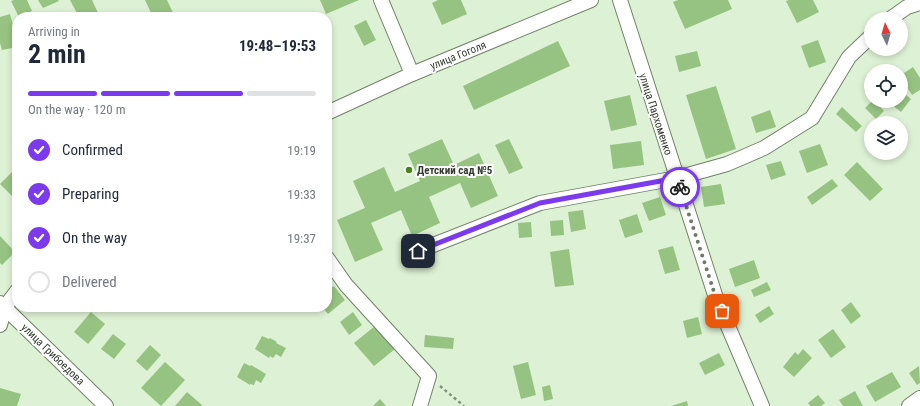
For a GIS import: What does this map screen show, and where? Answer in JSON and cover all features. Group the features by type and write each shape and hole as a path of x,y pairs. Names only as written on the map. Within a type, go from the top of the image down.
{"street":[{"path":"381,0 412,74"},
{"name":"улица Гоголя","path":"332,111 412,74 591,0"},
{"name":"улица Пархоменко","path":"620,0 716,298 762,406"},
{"path":"900,12 907,7 920,3"},
{"path":"418,251 540,203 677,178 727,164 764,148 812,118 849,57 864,43"},
{"path":"332,265 346,285 429,376 420,406"},
{"path":"0,325 2,305 12,296"},
{"name":"улица Грибоедова","path":"2,305 106,406"},
{"path":"909,406 920,398"}],"path":[{"path":"429,376 464,406"}],"building":[{"path":"27,0 32,11 16,12 11,1"},
{"path":"38,0 58,0 59,1 43,8"},
{"path":"70,0 92,0 98,12 76,12"},
{"path":"145,0 167,0 173,12 151,12"},
{"path":"320,0 359,0 331,12 325,12"},
{"path":"438,0 461,0 467,14 442,25 432,3"},
{"path":"678,0 728,0 732,9 685,29 673,2"},
{"path":"813,0 819,12 797,23 786,1"},
{"path":"10,14 12,21 12,48 2,50 0,43 0,17"},
{"path":"366,20 376,40 364,46 354,26"},
{"path":"818,40 826,62 809,68 801,46"},
{"path":"558,41 570,66 474,110 463,86"},
{"path":"697,51 701,66 679,72 675,56"},
{"path":"913,67 920,78 920,90 912,95 908,89 908,70"},
{"path":"716,86 736,149 706,159 686,95"},
{"path":"630,95 637,125 611,131 604,101"},
{"path":"842,107 862,126 856,132 836,114"},
{"path":"865,108 881,108 884,111 879,116 873,116"},
{"path":"896,108 904,108 901,112"},
{"path":"770,110 776,127 756,133 751,117"},
{"path":"442,139 454,165 479,153 498,196 471,208 460,183 429,197 440,223 412,236 401,210 371,223 383,250 355,262 337,220 365,208 353,181 384,167 395,192 420,181 408,154"},
{"path":"509,139 523,168 509,174 495,145"},
{"path":"641,141 644,165 613,169 610,145"},
{"path":"820,144 828,165 807,173 799,151"},
{"path":"781,161 786,175 771,180 766,165"},
{"path":"857,162 883,189 870,201 844,175"},
{"path":"12,172 12,196 0,184"},
{"path":"832,179 838,186 812,205 807,197"},
{"path":"721,184 725,204 704,207 701,187"},
{"path":"660,197 666,215 649,221 642,203"},
{"path":"583,210 586,229 571,232 568,212"},
{"path":"637,214 643,232 625,238 619,220"},
{"path":"563,220 564,235 551,236 550,221"},
{"path":"531,222 532,237 519,238 518,223"},
{"path":"0,236 12,249 12,255 2,265 0,263"},
{"path":"673,246 680,270 665,274 658,250"},
{"path":"569,249 574,285 555,287 550,252"},
{"path":"754,260 760,278 735,287 729,269"},
{"path":"767,282 771,290 754,297 751,290"},
{"path":"334,286 345,300 332,311 332,287"},
{"path":"851,302 861,316 851,324 841,310"},
{"path":"769,306 774,314 760,323 755,315"},
{"path":"91,312 105,324 88,344 74,332"},
{"path":"353,312 362,325 349,335 340,322"},
{"path":"698,317 702,334 687,338 683,321"},
{"path":"375,326 395,349 374,366 354,343"},
{"path":"833,329 846,347 831,358 818,340"},
{"path":"113,334 126,344 114,359 101,349"},
{"path":"425,335 454,338 453,349 424,347"},
{"path":"262,336 269,339 270,338 286,348 281,357 276,354 273,358 270,356 269,358 255,349"},
{"path":"150,345 161,355 147,371 136,361"},
{"path":"803,349 812,358 794,377 783,367 795,352 798,355"},
{"path":"719,353 725,365 705,375 699,363"},
{"path":"165,362 185,380 161,406 141,388"},
{"path":"528,362 536,395 521,399 513,366"},
{"path":"244,363 250,366 251,365 266,374 261,383 256,380 254,385 250,385 237,377"},
{"path":"919,366 920,383 917,385 909,373"},
{"path":"892,372 901,387 875,402 866,386"},
{"path":"550,385 553,399 544,401 542,387"},
{"path":"0,388 21,394 17,406 0,406"},
{"path":"855,391 863,406 843,406 839,400"},
{"path":"187,392 202,405 175,406"},
{"path":"818,395 825,403 821,406 810,406 808,403"},
{"path":"380,399 386,406 373,406"},
{"path":"687,401 688,406 671,406"}],"way so far":[{"path":"680,187 716,298 722,311"}],"place":[{"name":"Детский сад №5","path":"409,170"}],"route":[{"path":"418,251 540,203 677,178 680,187"}]}
